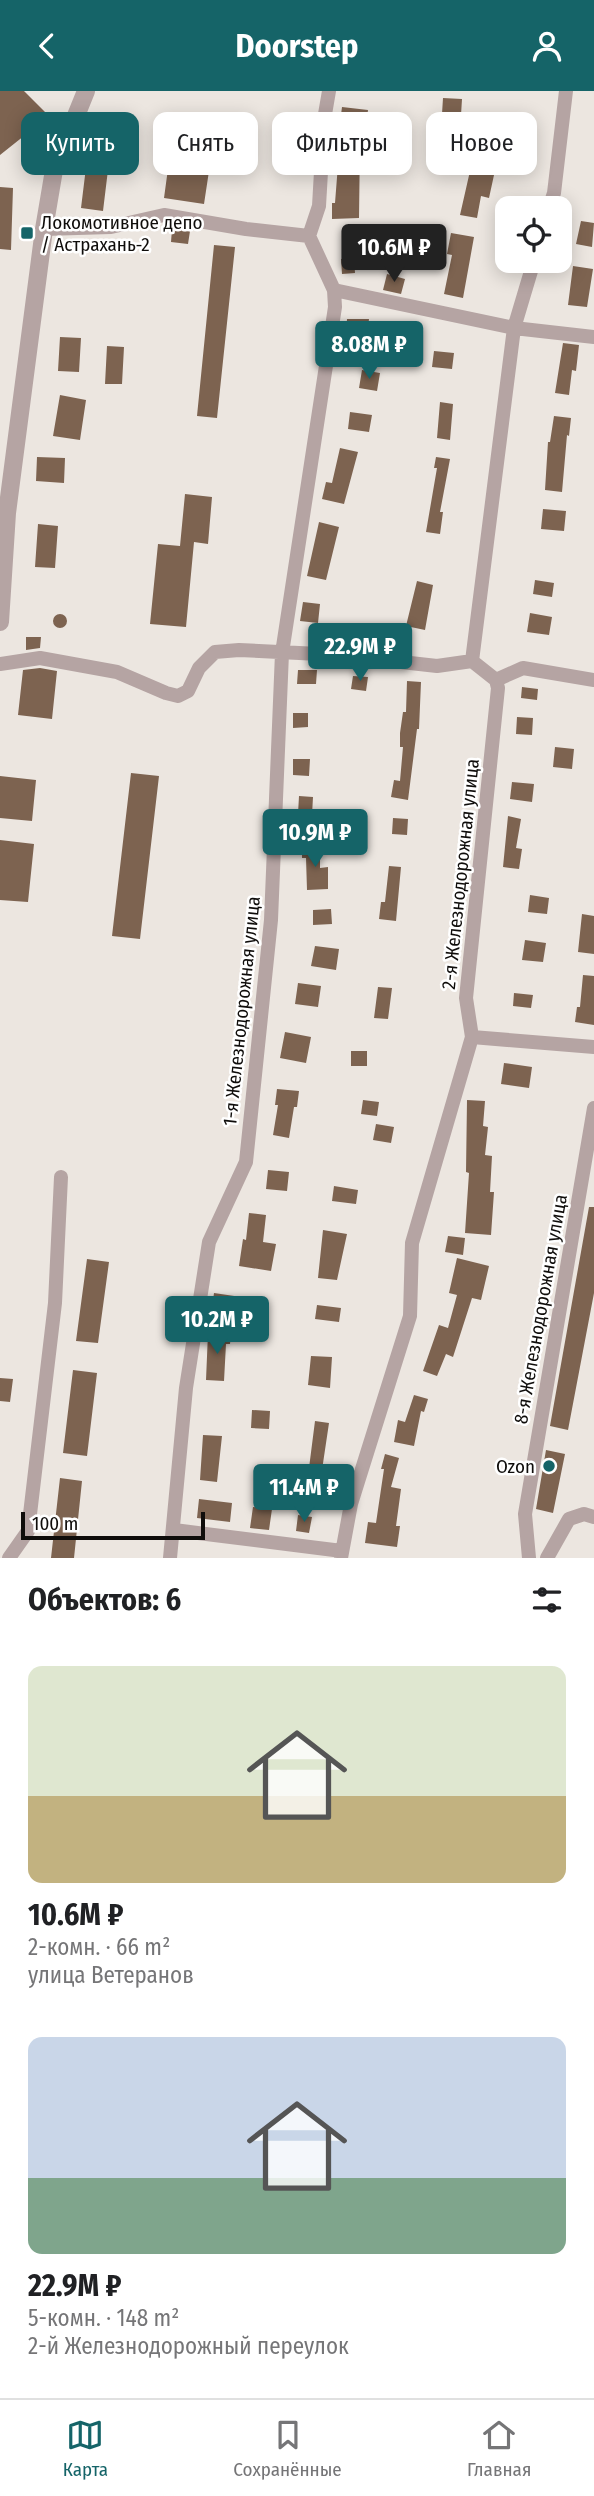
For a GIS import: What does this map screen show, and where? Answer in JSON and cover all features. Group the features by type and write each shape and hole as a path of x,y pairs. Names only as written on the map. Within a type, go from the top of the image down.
{"street":[{"path":"0,622 8,513 44,229 54,170 86,91"},
{"path":"44,229 111,227 164,215 246,229 309,236 319,206 324,120 329,91"},
{"path":"553,196 566,91"},
{"name":"1-я Железнодорожная улица","path":"170,1558 186,1388 209,1242 246,1162 271,920 282,653 335,307 334,290 309,236"},
{"path":"472,661 514,328 530,273"},
{"path":"334,290 514,328 594,337"},
{"path":"0,664 40,658 117,672 178,696 188,691 199,668 215,652 239,650 339,655 437,666 472,661 496,680 523,669 594,680"},
{"name":"2-я Железнодорожная улица","path":"342,1554 351,1504 411,1316 412,1243 472,1037 466,998 498,688 496,680"},
{"path":"472,1037 594,1047"},
{"name":"8-я Железнодорожная улица","path":"528,1558 525,1514 594,1108"},
{"path":"9,1558 28,1531 55,1303 61,1177"},
{"path":"547,1558 569,1519 584,1514 594,1517"},
{"path":"174,1530 342,1554"}],"building":[{"path":"0,91 24,91 45,112 21,112 21,138 0,155"},
{"path":"443,98 462,99 461,112 442,112"},
{"path":"342,107 368,110 368,112 341,112"},
{"path":"85,175 107,175 103,211 81,208"},
{"path":"167,175 208,175 204,204 164,198"},
{"path":"337,175 360,175 359,218 332,219 332,203 335,203"},
{"path":"469,175 494,175 489,198 481,196 477,218 460,215"},
{"path":"0,187 13,188 11,250 0,249"},
{"path":"581,221 594,223 592,247 576,244"},
{"path":"172,229 190,231 188,244 171,242"},
{"path":"451,233 474,237 463,298 444,294 452,255 447,254"},
{"path":"214,245 235,247 217,418 197,416"},
{"path":"354,258 355,273 342,274 341,259"},
{"path":"573,266 593,269 587,307 568,305"},
{"path":"387,274 405,279 401,294 383,290"},
{"path":"347,319 369,319 364,360 340,357"},
{"path":"401,331 422,332 421,346 400,346"},
{"path":"60,337 81,338 79,372 58,371"},
{"path":"563,343 579,345 576,371 572,370 569,395 555,393"},
{"path":"107,346 124,347 122,384 105,384"},
{"path":"434,351 454,353 452,369 432,367"},
{"path":"362,370 380,373 377,391 359,388"},
{"path":"60,395 86,400 80,440 53,436"},
{"path":"440,402 453,404 450,440 437,438"},
{"path":"350,412 372,415 369,432 348,429"},
{"path":"554,416 571,418 562,492 545,490 548,442"},
{"path":"340,448 358,452 344,504 322,499 326,482 332,483"},
{"path":"37,457 65,458 64,483 36,481"},
{"path":"436,457 450,459 440,512 443,512 440,534 426,532 437,468 434,468"},
{"path":"185,494 212,497 208,544 194,542 186,627 150,624 158,544 180,546"},
{"path":"543,509 566,511 564,531 541,529"},
{"path":"319,522 339,527 326,580 307,576"},
{"path":"38,524 58,526 55,568 35,567"},
{"path":"535,580 554,583 552,597 533,594"},
{"path":"417,581 433,585 425,630 406,626"},
{"path":"303,602 320,604 318,623 300,621"},
{"path":"530,613 552,617 549,635 527,632"},
{"path":"60,614 65,616 65,626 60,628 55,626 53,621 55,616"},
{"path":"353,632 381,635 380,648 352,645"},
{"path":"26,637 41,637 40,648 26,650"},
{"path":"40,668 57,671 52,719 18,715 23,670"},
{"path":"298,670 317,670 316,684 297,684"},
{"path":"353,676 368,677 366,691 351,689"},
{"path":"407,681 421,682 419,729 408,800 391,797 394,780 400,781 403,747 400,747 400,733 403,712 406,712"},
{"path":"522,687 538,689 537,700 521,698"},
{"path":"293,713 308,713 308,727 293,728"},
{"path":"517,717 533,718 532,735 516,734"},
{"path":"555,747 574,749 572,769 553,767"},
{"path":"293,759 310,759 309,776 293,775"},
{"path":"131,773 159,776 140,939 112,936"},
{"path":"0,776 36,780 32,821 0,818"},
{"path":"512,782 534,784 532,802 510,799"},
{"path":"299,796 313,797 312,815 298,814"},
{"path":"508,816 521,819 516,848 522,849 519,869 503,867"},
{"path":"393,818 408,819 407,835 392,834"},
{"path":"0,840 34,844 28,902 0,900"},
{"path":"302,847 320,847 320,868 328,867 328,889 307,890 306,858 302,858"},
{"path":"389,866 401,867 396,921 379,919 381,902 385,902"},
{"path":"530,895 549,898 547,914 528,912"},
{"path":"331,909 332,924 313,925 313,910"},
{"path":"582,914 594,916 594,954 578,952"},
{"path":"525,940 546,943 543,962 522,960"},
{"path":"315,946 339,949 336,970 311,966"},
{"path":"583,975 594,976 594,1025 575,1022 577,1007 580,1007"},
{"path":"298,983 321,986 318,1007 295,1004"},
{"path":"378,987 392,988 388,1019 374,1018"},
{"path":"514,993 533,995 531,1008 513,1006"},
{"path":"285,1032 311,1037 306,1063 280,1058"},
{"path":"351,1051 367,1051 367,1066 351,1066"},
{"path":"504,1063 532,1067 529,1088 501,1084"},
{"path":"277,1089 299,1091 289,1138 273,1135 278,1105 275,1105"},
{"path":"363,1100 379,1102 377,1116 361,1114"},
{"path":"467,1100 485,1101 483,1126 488,1127 485,1155 492,1156 490,1192 494,1192 491,1235 465,1233 469,1173 466,1172"},
{"path":"376,1124 394,1127 391,1143 373,1140"},
{"path":"268,1170 289,1172 287,1191 266,1189"},
{"path":"334,1186 358,1190 356,1204 332,1201"},
{"path":"589,1207 594,1207 594,1293 568,1430 550,1426"},
{"path":"249,1213 266,1215 263,1242 276,1244 271,1271 239,1266"},
{"path":"323,1230 347,1234 337,1280 318,1278"},
{"path":"448,1236 465,1238 463,1255 445,1252"},
{"path":"457,1258 489,1266 481,1300 472,1298 453,1357 446,1354 437,1376 423,1371 439,1325 448,1328 457,1295 449,1293"},
{"path":"87,1259 109,1262 98,1343 76,1341"},
{"path":"214,1293 241,1297 238,1319 211,1315"},
{"path":"317,1305 341,1308 339,1322 315,1319"},
{"path":"208,1333 231,1334 230,1344 226,1344 224,1381 206,1380"},
{"path":"311,1356 332,1357 330,1388 308,1385"},
{"path":"73,1370 97,1373 87,1456 63,1453"},
{"path":"0,1378 13,1379 10,1402 0,1401"},
{"path":"414,1395 428,1399 424,1412 421,1411 414,1446 394,1442 398,1420 405,1422"},
{"path":"252,1410 270,1411 269,1429 251,1428"},
{"path":"315,1421 329,1423 322,1470 309,1468"},
{"path":"203,1435 222,1436 217,1482 200,1480"},
{"path":"546,1450 565,1454 553,1513 536,1509"},
{"path":"385,1454 399,1458 391,1487 401,1489 396,1526 400,1526 397,1547 365,1543 368,1522 376,1523"},
{"path":"60,1478 82,1481 74,1558 51,1558"},
{"path":"199,1499 232,1503 230,1522 197,1518"},
{"path":"253,1507 272,1509 269,1530 250,1528"},
{"path":"298,1515 312,1517 309,1533 296,1531"}],"place":[{"name":"Локомотивное депо / Астрахань-2","path":"27,233"},
{"name":"Ozon","path":"549,1466"}]}
